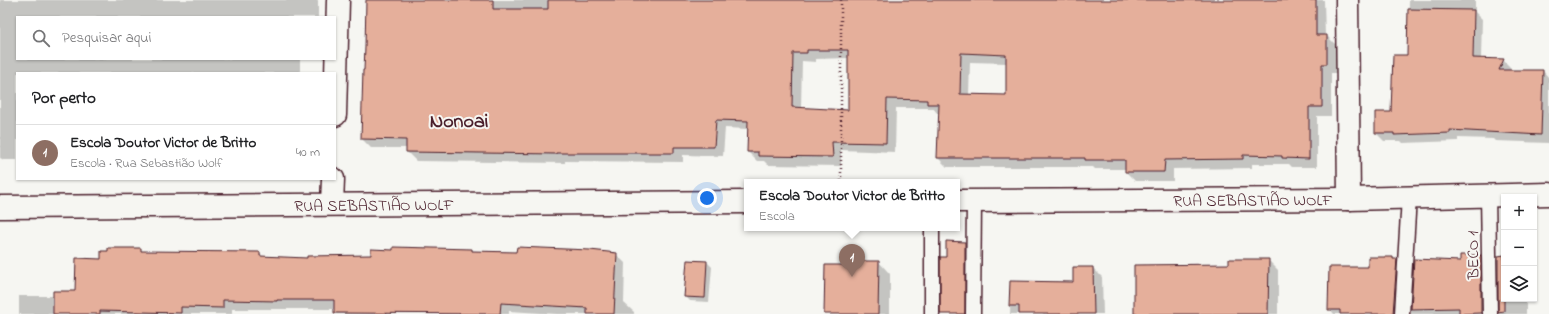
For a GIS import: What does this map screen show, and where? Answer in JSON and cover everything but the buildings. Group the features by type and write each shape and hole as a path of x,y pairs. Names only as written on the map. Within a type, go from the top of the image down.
{"street":[{"path":"336,77 338,0"},
{"path":"1347,0 1349,199"},
{"path":"332,204 333,180"},
{"name":"RUA SEBASTIÃO WOLF","path":"965,201 1349,199 1549,194"},
{"name":"RUA SEBASTIÃO WOLF","path":"0,207 744,202"}],"lane":[{"name":"BECO 1","path":"1488,195 1490,314"},
{"path":"1402,314 1409,197"},
{"path":"965,201 973,314"},
{"path":"932,231 932,314"}],"path":[{"path":"841,0 841,179"}],"place":[{"name":"Escola Doutor Victor de Britto","path":"852,277"}],"district":[{"name":"Nonoai","path":"459,120"}]}
